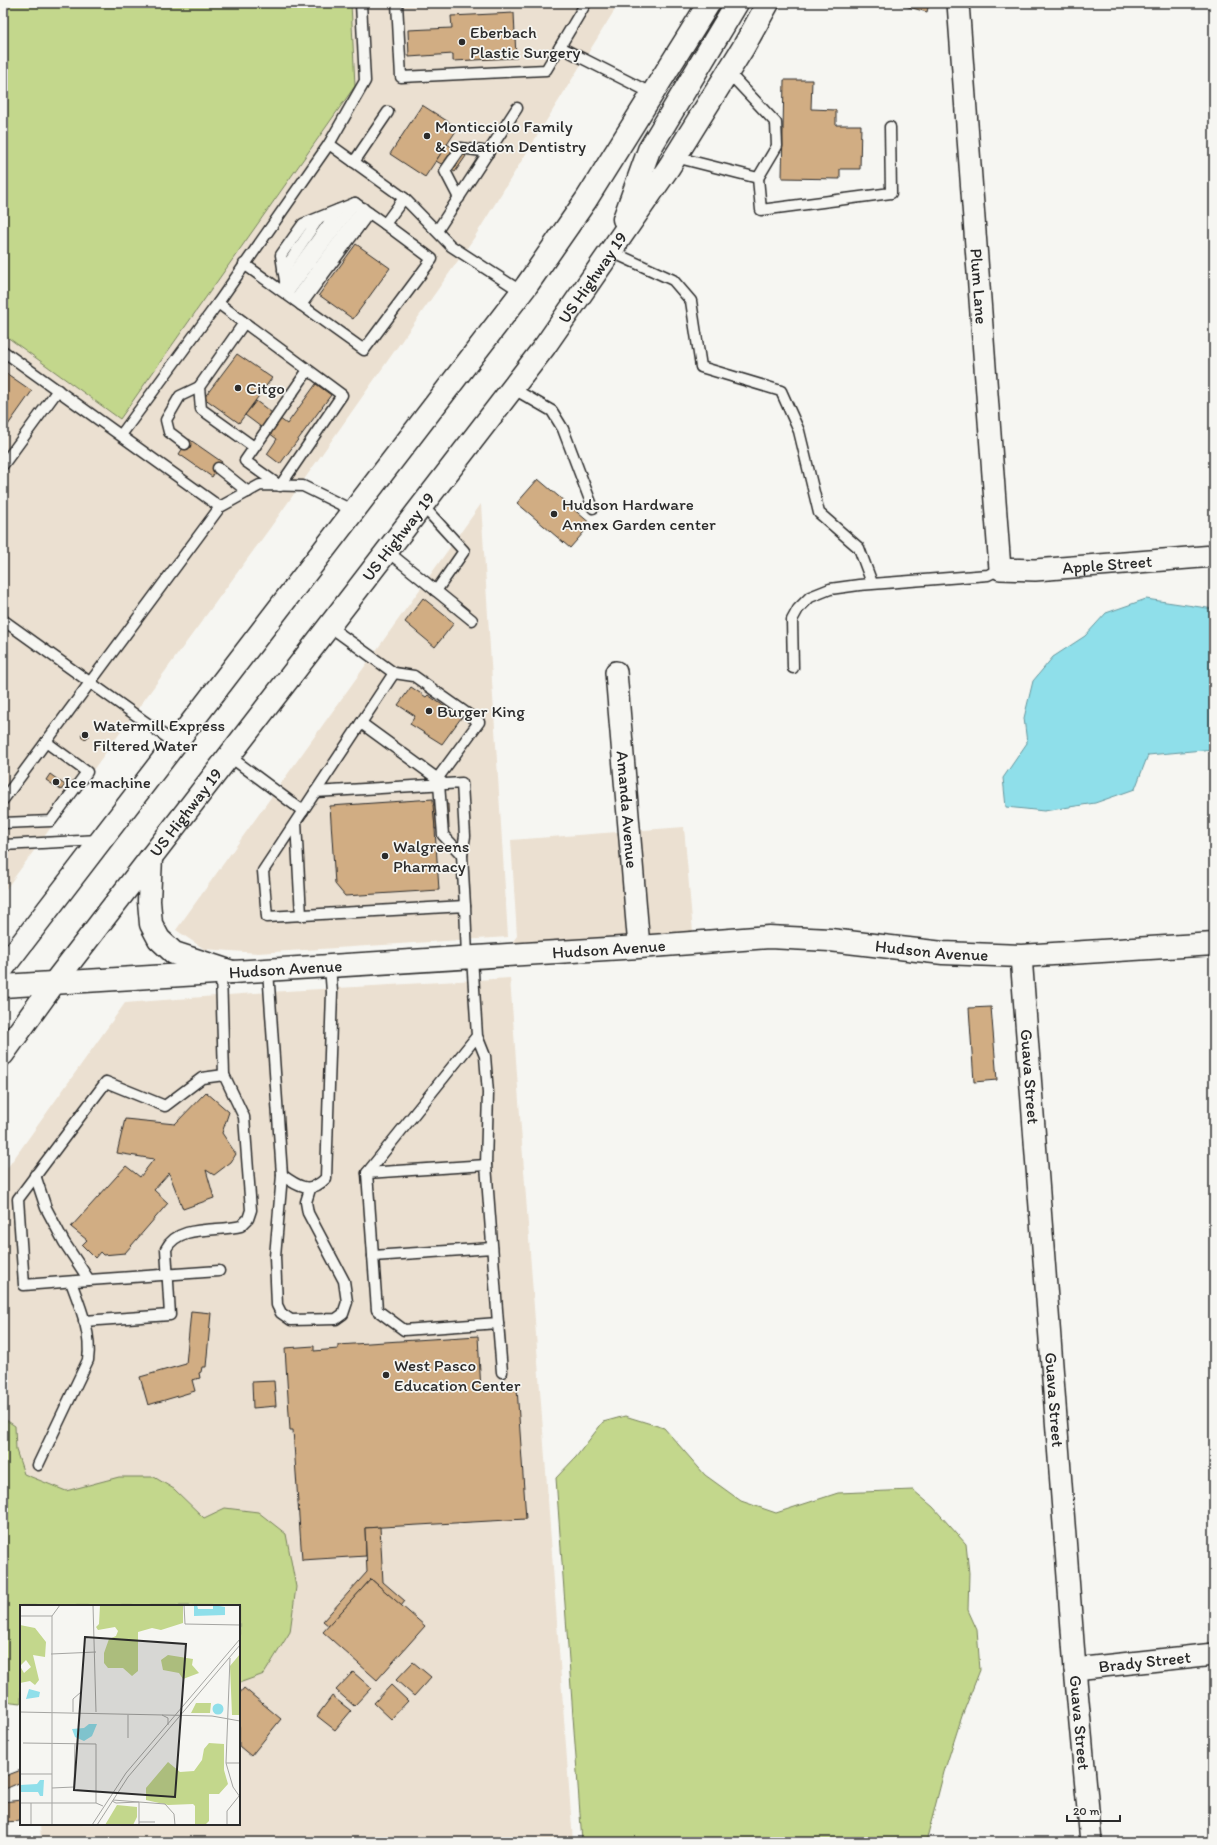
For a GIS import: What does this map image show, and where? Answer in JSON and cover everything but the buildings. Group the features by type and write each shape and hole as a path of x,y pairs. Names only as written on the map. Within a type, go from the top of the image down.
{"main road":[{"path":"3,968 522,292 586,200 709,3"},
{"path":"612,252 649,150 737,3"},
{"name":"US Highway 19","path":"3,1054 54,983 545,346 612,252 675,157 728,72 768,3"},
{"path":"151,857 149,901 151,924 159,939 174,953 227,972"},
{"name":"Hudson Avenue","path":"3,986 639,947 769,937 830,940 943,953 1021,956 1214,944"}],"street":[{"name":"Plum Lane","path":"958,3 1000,569"},
{"name":"Apple Street","path":"1000,569 1035,570 1214,556"},
{"name":"Amanda Avenue","path":"616,672 639,947"},
{"name":"Guava Street","path":"1021,956 1074,1669 1091,1842"},
{"name":"Brady Street","path":"1074,1669 1214,1654"}],"lane":[{"path":"121,435 218,303 329,144 365,81 361,3"},
{"path":"397,3 401,77 546,70 586,3"},
{"path":"560,47 653,94"},
{"path":"728,72 776,123 776,146 758,178 761,210 891,193 890,127"},
{"path":"437,231 517,108"},
{"path":"354,162 388,112"},
{"path":"329,144 404,198 451,246 522,292"},
{"path":"459,198 445,171 461,148 489,152"},
{"path":"675,157 758,178"},
{"path":"385,224 404,198"},
{"path":"244,264 294,300 364,350 432,259 362,208 338,210 303,224 281,255 285,284 294,300"},
{"path":"294,300 362,208"},
{"path":"294,300 362,208"},
{"path":"285,284 338,210"},
{"path":"612,252 674,280 691,301 701,367 781,391 799,431 819,513 860,548 872,583"},
{"path":"218,303 342,395 280,486"},
{"path":"185,444 169,432 166,420 180,396 199,387 244,323"},
{"path":"3,351 220,506"},
{"path":"280,486 245,461 308,370"},
{"path":"199,387 201,409 254,447"},
{"path":"512,388 552,411 563,429 593,508"},
{"path":"3,465 58,390"},
{"path":"218,468 248,492"},
{"path":"3,800 220,506 260,486 303,486 354,511"},
{"path":"422,505 464,551 436,591"},
{"path":"387,551 472,620"},
{"path":"793,668 792,620 798,609 810,597 830,589 872,583 988,575 1000,569"},
{"path":"3,620 176,744"},
{"path":"330,626 394,673 414,676 479,722 441,782 443,835 462,855"},
{"path":"394,673 263,871 267,917 465,906"},
{"path":"361,723 441,782"},
{"path":"3,824 51,821 87,772 46,742"},
{"path":"229,756 303,811"},
{"path":"315,792 441,782 462,783 466,836 462,855 465,906 477,1036 485,1056 487,1078 486,1165 502,1372"},
{"path":"296,822 301,916"},
{"path":"3,844 101,840"},
{"path":"282,1175 296,1184 310,1189 319,1186 326,1178 332,992 330,966"},
{"path":"268,970 282,1175 275,1257 277,1305 281,1313 291,1320 336,1319 343,1314 347,1302 344,1281 308,1213 306,1202 310,1189"},
{"path":"84,1321 170,1314 166,1274 166,1249 169,1243 180,1235 231,1229 241,1226 248,1219 251,1210 244,1117 224,1075 227,972"},
{"path":"477,1036 367,1173 373,1256 377,1310 404,1330 498,1323"},
{"path":"219,1270 24,1285 18,1199 106,1082 165,1106 202,1078 224,1075"},
{"path":"367,1173 486,1165"},
{"path":"35,1175 46,1208 64,1242 90,1280"},
{"path":"373,1256 492,1248"},
{"path":"38,1465 88,1360 90,1349 84,1321 71,1282"}],"shaded area":[{"path":"351,3 619,3 474,238 270,528 3,893 3,334 120,419 355,86"},
{"path":"481,504 508,937 258,953 204,949 176,930"},
{"path":"684,827 693,932 511,944 517,936 511,840"},
{"name":"West Pasco Education Center","path":"510,978 573,1842 41,1842 40,1825 240,1825 240,1683 264,1674 290,1632 296,1587 258,1512 225,1508 204,1518 174,1489 119,1477 66,1491 24,1474 16,1450 15,1426 3,1418 3,1174 125,1003 269,992"}],"green space":[{"path":"3,3 351,3 355,86 120,419 3,334"},
{"path":"625,1416 664,1428 705,1475 741,1501 776,1513 838,1493 913,1490 933,1507 966,1544 969,1573 968,1610 977,1630 980,1670 962,1716 944,1772 927,1838 923,1842 582,1842 556,1478 576,1457 603,1422"},
{"path":"3,1418 15,1426 16,1450 24,1474 66,1491 119,1477 154,1477 174,1489 204,1518 225,1508 258,1512 286,1534 296,1587 290,1632 264,1674 240,1683 240,1605 20,1605 20,1703 3,1701"}],"water":[{"path":"1146,599 1214,609 1214,749 1148,755 1135,789 1095,803 1044,811 1006,807 1003,778 1027,743 1024,718 1033,681 1053,657 1085,636 1106,613"}],"place":[{"name":"Eberbach Plastic Surgery","path":"462,42"},
{"name":"Monticciolo Family & Sedation Dentistry","path":"427,136"},
{"name":"Citgo","path":"238,388"},
{"name":"Hudson Hardware Annex Garden center","path":"554,514"},
{"name":"Burger King","path":"429,711"},
{"name":"Watermill Express Filtered Water","path":"85,735"},
{"name":"Ice machine","path":"56,782"},
{"name":"Walgreens Pharmacy","path":"385,856"},
{"name":"West Pasco Education Center","path":"386,1375"}]}
